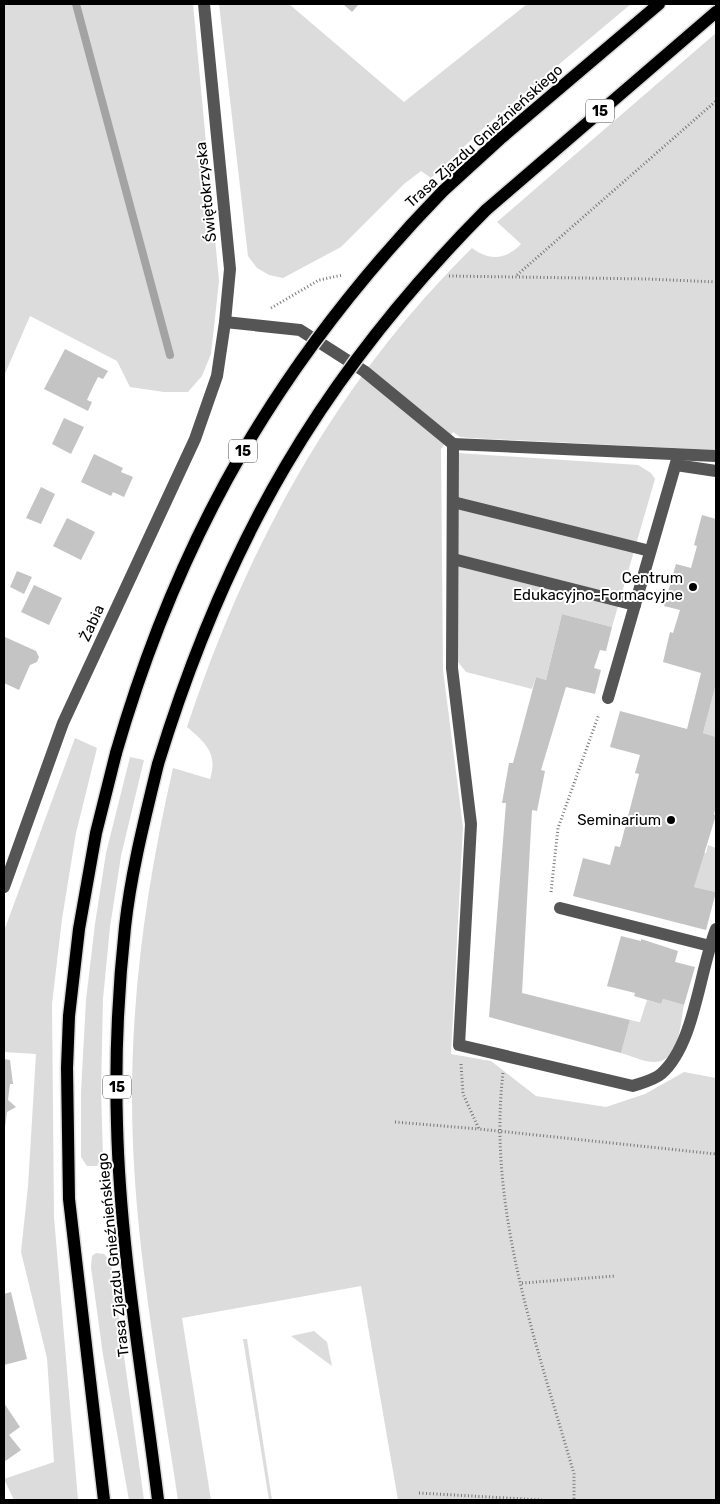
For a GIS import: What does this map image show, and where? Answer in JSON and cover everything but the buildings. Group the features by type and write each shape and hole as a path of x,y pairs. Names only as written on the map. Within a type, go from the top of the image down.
{"main road":[{"name":"Trasa Zjazdu Gnieźnieńskiego","path":"104,1500 70,1209 67,1107 69,1016 79,929 96,833 116,753 140,674 174,588 201,528 246,444 287,380 346,300 391,246 443,191 500,139 658,4"},
{"name":"Trasa Zjazdu Gnieźnieńskiego","path":"158,1500 124,1232 117,1124 117,1071 125,927 140,841 158,764 184,682 221,589 264,500 330,393 383,322 421,278 486,210 716,12"}],"street":[{"name":"Świętokrzyska","path":"204,4 230,269 225,322 216,376"},
{"path":"225,322 300,330 364,371 453,444 677,461 712,470"},
{"name":"Żabia","path":"4,887 63,723 195,439 216,376"},
{"path":"453,444 452,668 471,824 459,1045 633,1086 660,1075 677,1054 686,1037 716,930"},
{"path":"677,461 716,456"},
{"path":"608,698 677,461"},
{"path":"453,502 650,551"},
{"path":"452,559 635,605"},
{"path":"560,908 710,946"}],"path":[{"path":"516,276 716,101"},
{"path":"242,324 319,280 343,275"},
{"path":"443,276 516,276 716,282"},
{"path":"560,908 550,901 558,828 597,719 608,698"},
{"path":"459,1045 463,1094 479,1129"},
{"path":"505,1056 499,1106 504,1199 530,1321 574,1474 574,1500"},
{"path":"395,1122 716,1154"},
{"path":"522,1283 615,1276"},
{"path":"419,1493 542,1500"}],"shaded area":[{"path":"4,4 193,4 219,281 211,354 202,376 188,392 164,392 130,387 117,361 30,316 4,376"},
{"path":"219,4 289,4 404,102 527,4 631,4 489,123 431,178 421,171 404,184 341,247 283,278 269,275 257,268 248,256"},
{"path":"716,33 716,450 471,438 460,437 453,432 441,449 443,670 463,827 451,1054 491,1061 536,1096 606,1107 645,1094 684,1072 716,1078 716,1500 398,1500 361,1286 182,1318 211,1500 178,1500 141,1249 133,1149 133,1056 138,973 143,932 156,850 173,768 210,779 212,770 209,750 200,738 187,727 211,660 238,595 268,531 301,470 338,411 379,354 423,300 472,248 485,255 497,257 509,253 521,244 497,222"},
{"path":"458,453 638,465 651,473 655,479 612,627 562,614 546,680 536,677 532,689 466,672 458,662"},
{"path":"716,684 716,737 703,733"},
{"path":"75,738 97,748 76,833 62,919 52,1004 54,1217 78,1500 14,1500 4,1479 54,1462 47,1358 21,1252 28,1186 36,1054 4,1052 4,931"},
{"path":"130,757 144,760 121,856 110,927 103,999 101,1090 103,1156 97,1166 87,1166 81,1157 81,1092 86,1000 106,853"},
{"path":"708,845 716,848 716,892 694,887 703,852 706,853"},
{"path":"663,999 684,1005 678,1040 670,1055 664,1060 652,1062 621,1053 630,1020 640,1022 647,1000 661,1004"},
{"path":"96,1253 104,1254 111,1262 144,1500 129,1500 103,1355 91,1267 92,1256"},
{"path":"314,1331 327,1342 332,1366 291,1336"},
{"path":"243,1339 247,1339 272,1500 269,1500"}],"waterway":[{"path":"76,4 170,355"}],"place":[{"name":"Centrum Edukacyjno-Formacyjne","path":"693,587"},
{"name":"Seminarium","path":"671,820"}]}
